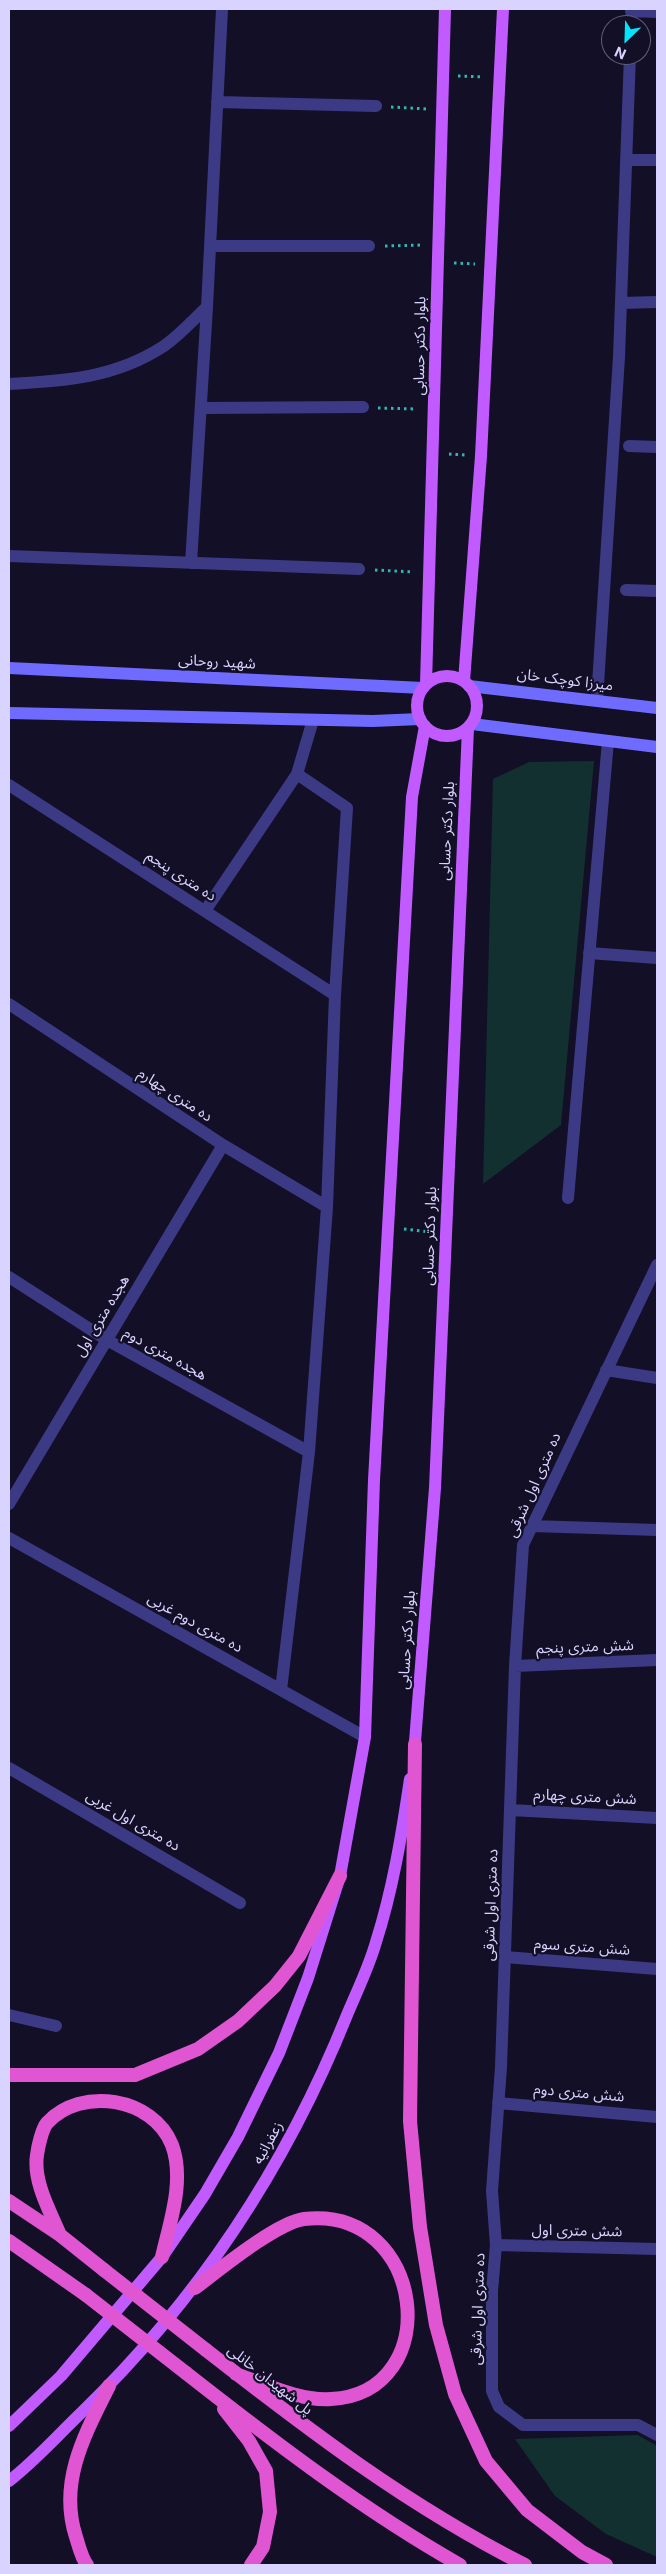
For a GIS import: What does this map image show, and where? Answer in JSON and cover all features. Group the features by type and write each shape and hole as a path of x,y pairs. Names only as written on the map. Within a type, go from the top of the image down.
{"highway":[{"path":"415,1744 410,2121 420,2227 436,2325 455,2394 486,2461 527,2510 582,2552 606,2565"},
{"path":"9,2074 134,2075 198,2049 238,2021 275,1986 299,1956 340,1876"},
{"path":"60,2235 39,2186 36,2156 46,2124 67,2107 97,2100 130,2104 155,2120 172,2144 178,2170 174,2201 162,2257"},
{"name":"پل شهیدان خانلی","path":"9,2201 60,2235 236,2374 376,2478 410,2500 525,2565"},
{"path":"195,2288 267,2235 302,2219 331,2219 358,2226 380,2244 396,2266 406,2288 408,2308 406,2335 398,2360 380,2381 357,2394 331,2399 303,2397 236,2374"},
{"path":"9,2241 86,2295 282,2447 393,2525 460,2565"},
{"path":"87,2565 83,2560 73,2528 69,2488 79,2446 109,2386"},
{"path":"211,2393 249,2441 266,2471 270,2512 263,2547 251,2565"}],"main road":[{"name":"بلوار دکتر حسابی","path":"425,686 434,453 445,9"},
{"path":"9,713 423,722 437,734 447,736 456,735 470,726 478,704 467,684 481,456 503,9"},
{"name":"شهید روحانی","path":"9,668 425,686"},
{"path":"365,1737 374,1480 412,797 423,722 417,703 425,686 442,676 452,676 467,684"},
{"name":"میرزا کوچک خان","path":"467,684 657,708"},
{"name":"بلوار دکتر حسابی","path":"415,1744 435,1488 470,726"},
{"path":"470,726 657,747"},
{"name":"زعفرانیه","path":"9,2426 61,2376 162,2257 205,2194 238,2137 278,2053 308,1978 340,1876 365,1737"},
{"name":"زعفرانیه","path":"9,2481 109,2386 195,2288 243,2219 279,2159 323,2074 379,1932 403,1828 415,1744"}],"street":[{"path":"191,563 207,307 222,9"},
{"path":"632,10 657,12"},
{"path":"597,700 621,303 630,65"},
{"path":"217,102 376,106"},
{"path":"626,160 657,160"},
{"path":"210,246 369,246"},
{"path":"621,303 657,302"},
{"path":"9,384 74,380 136,362 166,345 207,307"},
{"path":"201,408 363,407"},
{"path":"629,446 657,447"},
{"path":"9,556 359,569"},
{"path":"626,590 657,590"},
{"path":"205,911 297,774 314,720"},
{"path":"568,1198 608,741"},
{"path":"281,1690 309,1452 327,1207 335,995 347,808 297,774"},
{"name":"ده متری پنجم","path":"9,785 335,995"},
{"path":"589,953 657,958"},
{"name":"ده متری چهارم","path":"9,1004 223,1145 327,1207"},
{"name":"هجده متری اول","path":"9,1504 223,1145"},
{"name":"ده متری اول شرقی","path":"657,1265 523,1545 515,1666 505,1957 492,2191 496,2245 492,2291 492,2391 499,2407 523,2425 638,2425 657,2435"},
{"name":"هجده متری دوم","path":"9,1277 107,1340 309,1452"},
{"path":"606,1370 657,1378"},
{"path":"532,1526 657,1530"},
{"name":"ده متری دوم غربی","path":"9,1538 365,1737"},
{"name":"شش متری پنجم","path":"515,1666 657,1660"},
{"name":"ده متری اول غربی","path":"9,1768 240,1903"},
{"name":"شش متری چهارم","path":"511,1810 657,1818"},
{"name":"شش متری سوم","path":"505,1957 657,1969"},
{"path":"9,2015 56,2026"},
{"name":"شش متری دوم","path":"498,2103 657,2117"},
{"name":"شش متری اول","path":"496,2245 657,2249"}],"path":[{"path":"443,76 500,77"},
{"path":"376,106 443,110"},
{"path":"369,246 439,245"},
{"path":"439,263 490,264"},
{"path":"363,407 435,409"},
{"path":"434,453 481,456"},
{"path":"359,569 430,573"},
{"path":"388,1228 446,1233"}],"green space":[{"path":"594,761 561,1125 483,1184 493,779 529,762"},
{"path":"638,2435 657,2446 657,2557 606,2534 555,2496 515,2439"}]}
